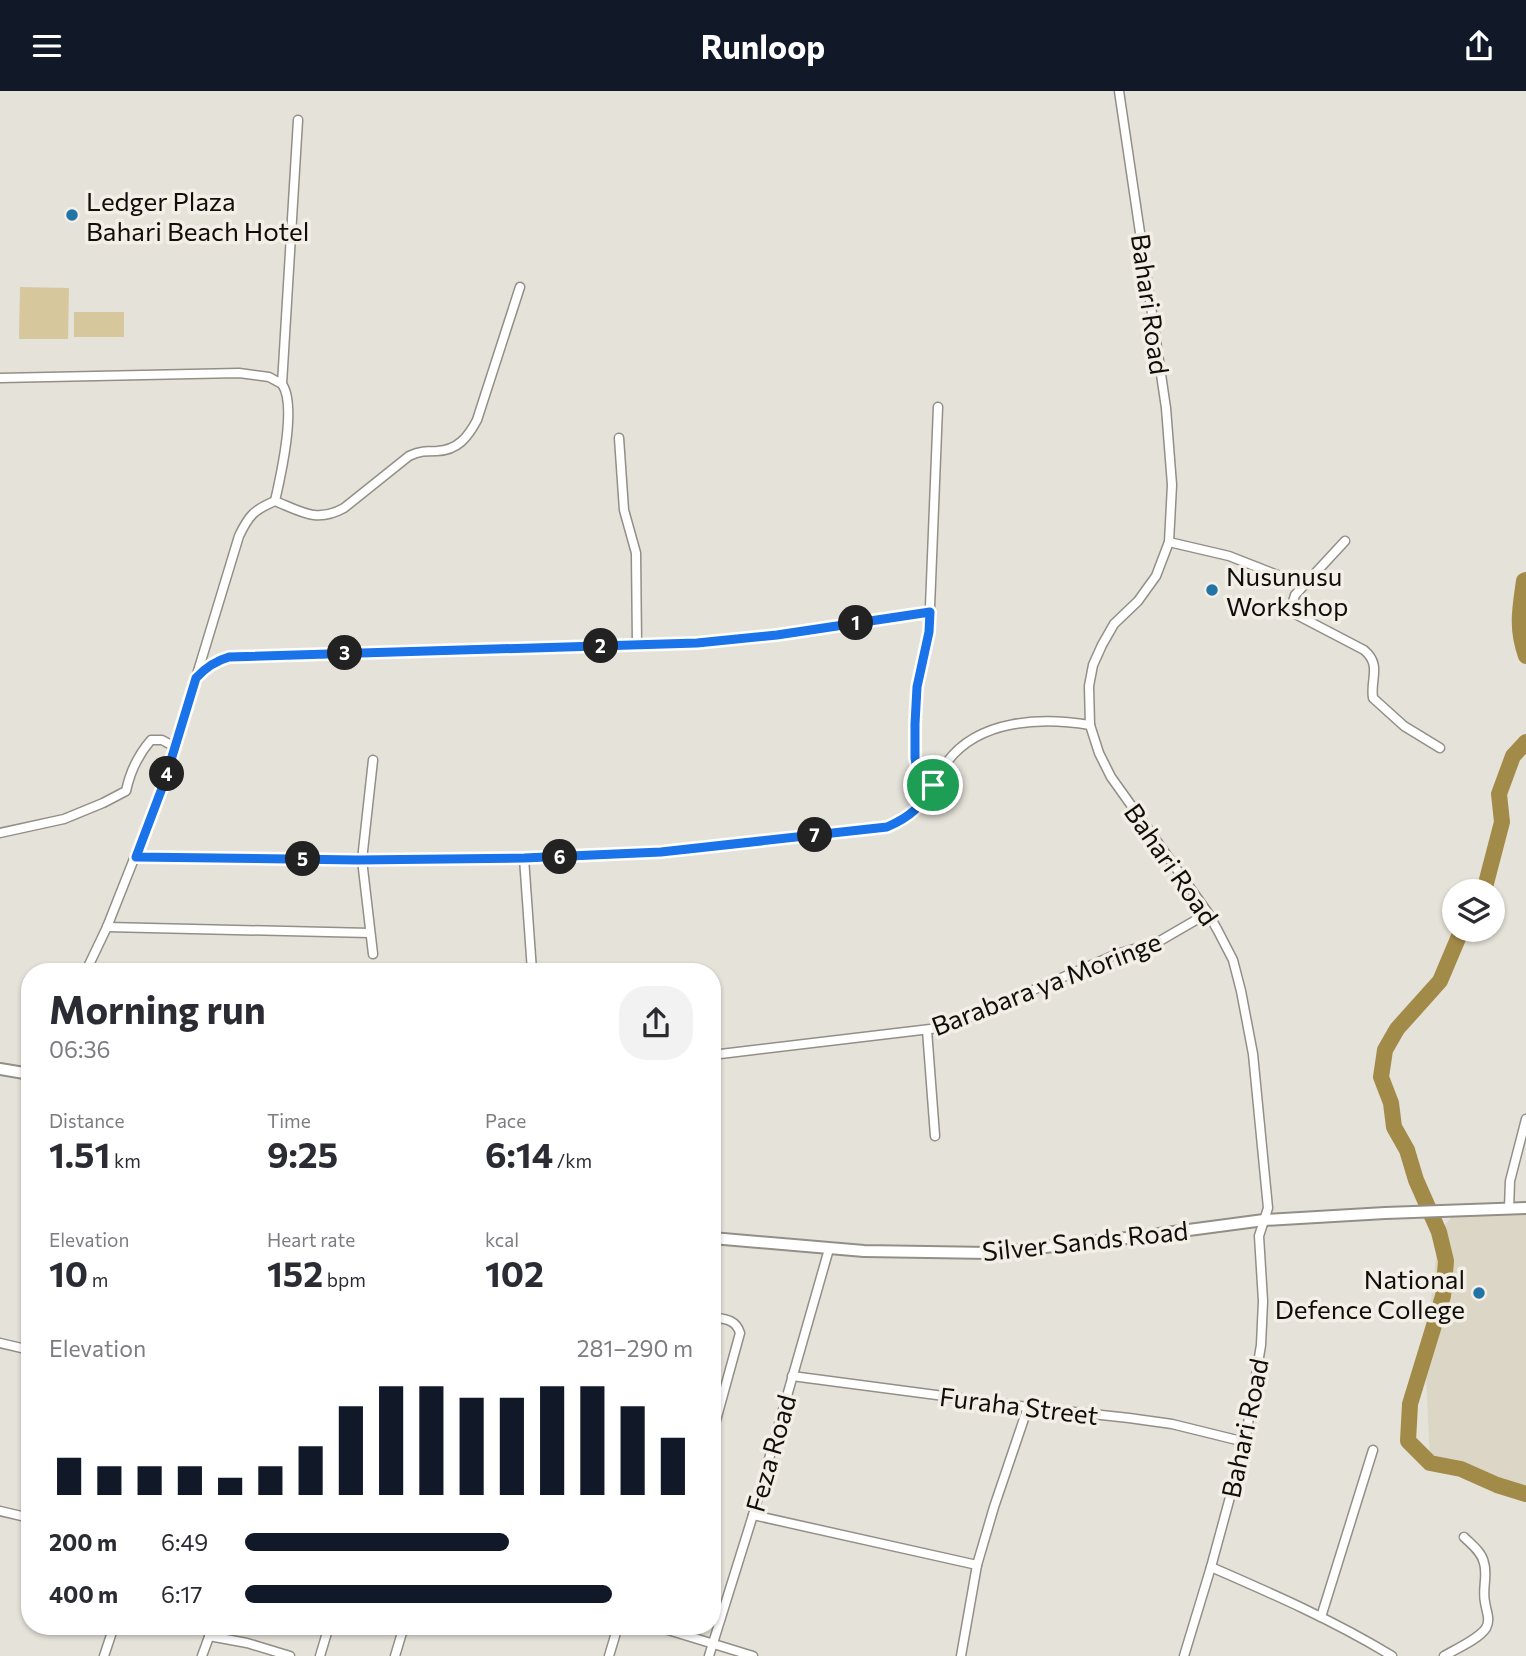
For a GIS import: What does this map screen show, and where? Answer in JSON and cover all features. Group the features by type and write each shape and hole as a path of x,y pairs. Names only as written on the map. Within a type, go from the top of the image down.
{"street":[{"name":"Bahari Road","path":"1119,91 1166,408 1172,485 1169,543 1156,576 1138,601 1114,624 1093,665 1089,686 1090,725 1099,753 1111,777 1208,913 1233,960 1253,1054 1268,1208 1259,1236 1263,1301 1261,1345 1245,1442 1184,1656"},
{"path":"282,384 298,120"},
{"path":"90,963 136,857 164,783 246,520 259,508 275,501 310,516 334,514 409,456 425,450 456,447 465,440 477,420 520,287"},
{"path":"0,379 239,373 276,379 282,384 288,397 286,453 275,501"},
{"path":"933,785 917,769 915,724 917,687 929,632 938,407"},
{"path":"619,438 624,510 636,553 637,645"},
{"path":"1345,541 1303,585 1293,600 1294,610 1297,615 1370,655 1375,669 1373,698 1404,726 1440,748"},
{"path":"1169,543 1229,556 1303,585"},
{"path":"196,678 205,668 229,657 697,643 777,635 930,612"},
{"path":"136,857 362,860 524,858 661,852 887,827 906,818 921,804 948,760 969,740 995,728 1024,723 1057,721 1090,725"},
{"path":"0,833 64,819 103,803 125,791 129,775 151,740 162,740 175,747"},
{"path":"373,760 362,860 373,954"},
{"path":"524,858 531,963"},
{"name":"Barabara ya Moringe","path":"721,1054 947,1027 1117,954 1158,942 1208,913"},
{"path":"107,927 370,933"},
{"path":"927,1030 935,1136"},
{"path":"0,1069 21,1072"},
{"path":"1508,1209 1510,1181 1526,1119"},
{"name":"Silver Sands Road","path":"721,1239 829,1249 923,1253 990,1252 1264,1220 1526,1208"},
{"name":"Feza Road","path":"721,1616 753,1515 829,1249"},
{"path":"721,1319 732,1321 740,1333 721,1388"},
{"path":"0,1343 21,1348"},
{"name":"Furaha Street","path":"792,1377 1129,1417 1172,1424 1245,1442"},
{"path":"961,1656 977,1565 1028,1407"},
{"path":"1321,1617 1373,1450"},
{"path":"0,1511 21,1516"},
{"path":"753,1515 977,1565"},
{"path":"1444,1656 1478,1636 1488,1621 1484,1561 1464,1537"},
{"path":"1211,1567 1290,1601 1356,1634 1392,1656"},
{"path":"104,1656 111,1635"},
{"path":"320,1656 326,1635"},
{"path":"396,1656 402,1635"},
{"path":"609,1656 615,1635"},
{"path":"684,1635 753,1656"},
{"name":"Feza Road","path":"709,1656 715,1635"},
{"path":"202,1656 209,1636 247,1643 290,1656"}],"shaded area":[{"path":"20,287 69,288 68,339 19,339"},
{"path":"74,312 124,312 124,337 74,337"},
{"name":"National Defence College","path":"1526,1208 1526,1494 1430,1463 1425,1353 1439,1232 1458,1210"}],"waterway":[{"path":"1526,580 1520,618 1526,656"},
{"path":"1487,879 1502,822 1499,794 1513,756 1526,742"},
{"path":"1456,942 1440,981 1397,1029 1385,1050 1381,1077 1391,1103 1394,1127 1407,1150 1416,1180 1439,1232 1446,1261 1443,1296 1410,1404 1408,1441 1430,1463 1461,1469 1526,1494"}],"place":[{"name":"Ledger Plaza Bahari Beach Hotel","path":"72,215"},
{"name":"Nusunusu Workshop","path":"1212,590"},
{"name":"National Defence College","path":"1479,1293"}],"route":[{"path":"930,612 929,632 917,687 915,764 920,774 933,785 921,804 906,818 887,827 661,852 524,858 362,860 136,857 164,783 196,678 216,661 229,657 697,643 777,635 930,612"}]}
